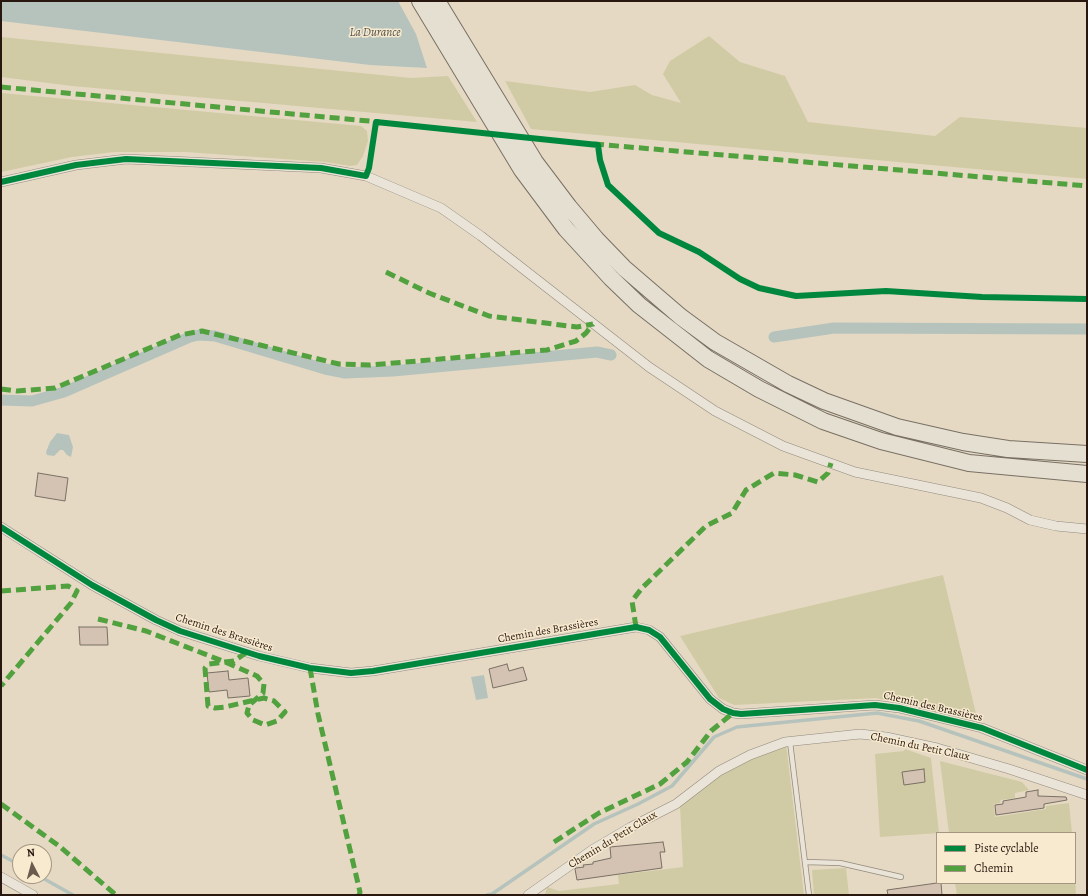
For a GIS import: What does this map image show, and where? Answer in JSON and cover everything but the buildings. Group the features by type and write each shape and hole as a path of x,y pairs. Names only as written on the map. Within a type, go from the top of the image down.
{"highway":[{"path":"420,1 528,166 566,229 611,278 640,305 708,359 759,389 823,421 881,441 969,463 1087,474"},
{"path":"437,1 528,166 629,272 681,318 715,342 788,384 846,409 897,427 963,442 1008,449 1087,454"}],"street":[{"path":"1,182 76,165 126,159 321,168 366,176 441,208 481,236 649,367 715,411 783,446 855,472 981,498 1007,508 1030,520 1056,526 1087,529"},
{"name":"Chemin des Brassières","path":"1,527 92,585 156,620 180,631 259,656 310,668 351,673 373,671 636,627 649,630 660,636 710,699 723,709 733,713 741,714 875,705 899,708 982,728 1087,770"},
{"name":"Chemin du Petit Claux","path":"528,895 592,850 631,827 676,804 719,771 750,755 790,742 860,734 886,737 937,748 1087,794"},
{"path":"1,877 33,895"}],"lane":[{"path":"790,742 809,895"},
{"path":"805,862 840,863 901,877"}],"shaded area":[{"path":"709,36 740,62 785,76 808,122 935,136 960,117 1087,128 1087,179 531,129 505,81 590,92 635,85 652,95 681,103 663,74 670,61"},
{"path":"1,37 411,78 448,76 477,122 72,86 1,77"},
{"path":"1,93 361,126 367,131 368,141 363,156 357,165 350,166 325,162 186,152 114,152 72,157 1,172"},
{"path":"943,575 978,722 876,698 734,705 719,698 680,636"},
{"path":"786,744 804,895 545,895 547,887 559,891 619,884 618,875 683,867 680,806 720,774 752,756"},
{"path":"905,749 931,758 939,832 880,837 875,754 904,751"},
{"path":"940,761 1022,782 1029,790 1015,793 1015,798 1001,800 1000,803 994,804 995,817 1046,809 1046,806 1069,803 1072,832 949,832"},
{"path":"846,868 849,895 814,895 812,870"},
{"path":"955,884 1075,884 1076,895 957,895"}],"water":[{"name":"La Durance","path":"1,1 398,1 416,34 427,68 370,65 1,21"},
{"path":"57,433 69,435 73,447 71,457 63,450 60,450 54,456 47,455 46,452 50,442"},
{"path":"484,675 488,698 476,700 471,677"}],"waterway":[{"path":"774,337 834,328 1087,329"},
{"path":"1,400 32,401 64,392 190,337 199,335 215,336 325,369 345,373 393,371 597,352 611,355"},
{"path":"487,895 492,894 594,824 638,804 672,786 714,737 737,727 877,713 919,721 1087,779"},
{"path":"1,855 12,861"},
{"path":"52,883 73,895"}],"marked path":[{"path":"1,87 379,122"},
{"path":"594,144 1087,186"},
{"path":"386,272 429,293 489,316 577,327 593,324"},
{"path":"1,389 17,391 55,388 180,335 202,331 339,364 370,365 547,350 576,341 586,333 593,324"},
{"path":"636,627 632,601 642,588 706,526 732,513 746,490 774,473 795,475 818,482 828,473 831,463"},
{"path":"1,591 68,586 77,591 71,603 1,686"},
{"path":"98,619 146,631 225,662 257,676 264,684 263,693 255,700 249,705 247,713 253,720 265,725 277,721 285,712 274,701 264,698 255,700 225,707 215,708 208,706 205,668 209,664 225,662 234,661 247,652"},
{"path":"310,668 318,714 360,892 359,895"},
{"path":"554,842 599,813 660,784 687,762 711,731 733,713"},
{"path":"1,804 59,846 116,895"}],"cycle path":[{"path":"1,182 76,165 126,159 321,168 366,176 369,168 376,122 598,145 600,160 608,185 659,233 699,252 740,279 759,288 796,296 886,291 982,297 1087,299"},
{"path":"1,527 92,585 156,620 180,631 259,656 310,668 351,673 373,671 636,627 649,630 660,637 710,699 723,709 733,713 741,714 875,705 899,708 982,728 1087,770"}]}
